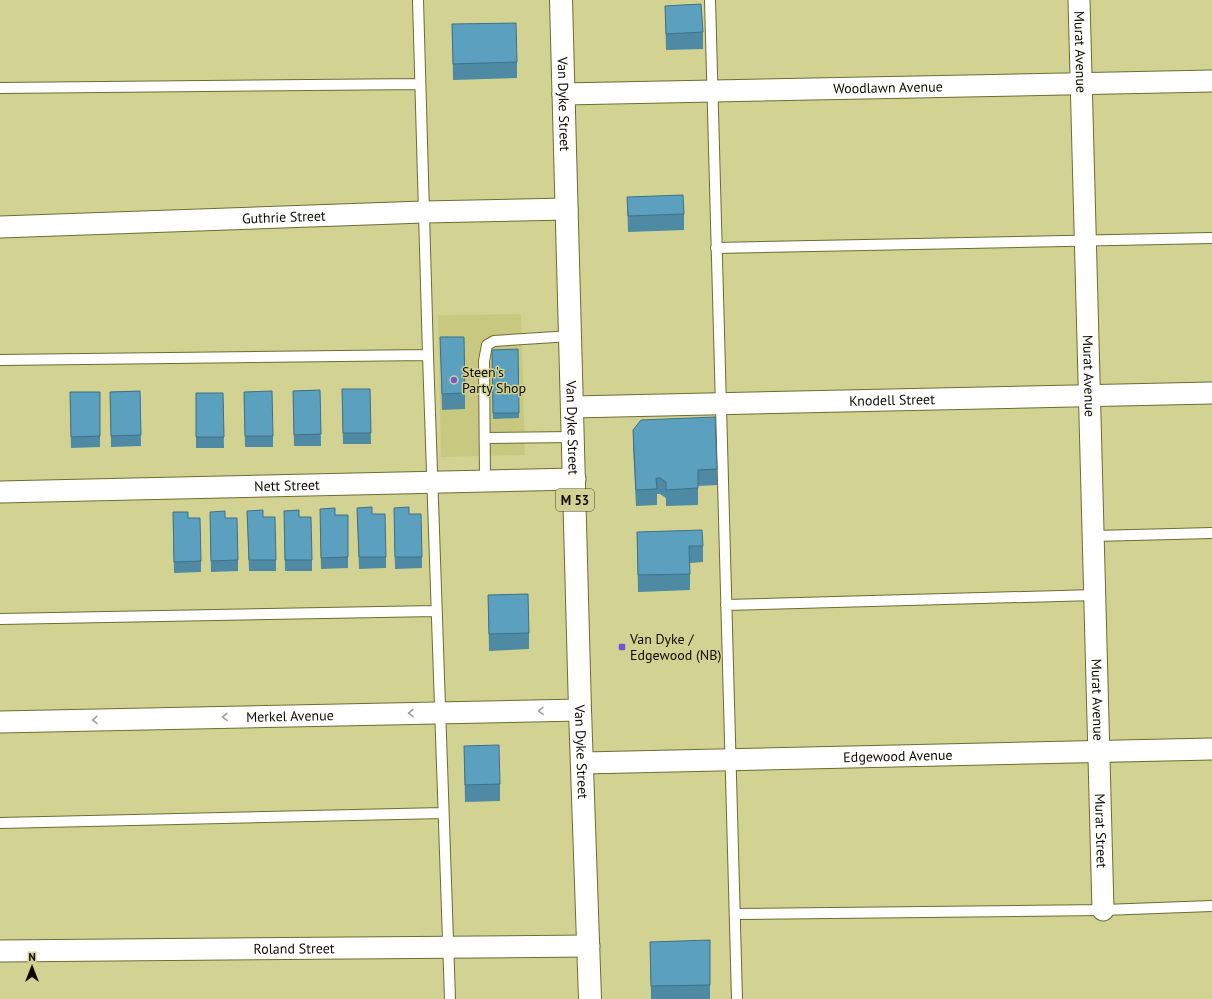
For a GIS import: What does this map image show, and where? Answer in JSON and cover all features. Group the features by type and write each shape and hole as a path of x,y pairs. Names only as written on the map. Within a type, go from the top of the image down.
{"main road":[{"name":"Van Dyke Street","path":"561,0 574,437 580,710 590,999"}],"street":[{"name":"Murat Avenue","path":"1079,0 1100,752"},
{"name":"Woodlawn Avenue","path":"563,94 1212,81"},
{"name":"Guthrie Street","path":"0,227 424,212 567,209"},
{"name":"Knodell Street","path":"573,407 1212,393"},
{"name":"Nett Street","path":"0,492 575,479"},
{"name":"Merkel Avenue","path":"0,722 580,710"},
{"name":"Edgewood Avenue","path":"583,763 1212,749"},
{"name":"Murat Street","path":"1100,752 1103,910"},
{"name":"Roland Street","path":"0,951 589,946"}],"lane":[{"path":"418,0 436,611 450,999"},
{"path":"710,0 737,999"},
{"path":"0,88 420,84"},
{"path":"716,248 1212,238"},
{"path":"486,481 484,361 487,345 494,341 570,336"},
{"path":"0,360 428,355"},
{"path":"485,438 574,437"},
{"path":"1094,536 1212,533"},
{"path":"726,605 1095,595"},
{"path":"0,619 436,611"},
{"path":"0,822 443,813"},
{"path":"735,914 1103,910 1212,906"}],"shaded area":[{"path":"521,314 525,455 441,457 438,315"}],"building":[{"path":"701,4 703,32 666,34 665,6"},
{"path":"516,23 517,62 453,64 452,24"},
{"path":"683,195 684,214 628,216 627,197"},
{"path":"440,337 464,337 465,393 442,394"},
{"path":"518,349 519,413 493,413 492,350"},
{"path":"342,389 370,389 371,433 343,433"},
{"path":"320,390 321,434 294,435 293,391"},
{"path":"140,391 141,435 111,436 110,392"},
{"path":"272,391 273,436 245,436 244,392"},
{"path":"70,392 100,392 100,436 71,437"},
{"path":"196,393 223,393 224,437 196,437"},
{"path":"715,417 717,469 698,470 698,488 666,490 666,482 660,478 656,478 657,489 636,490 633,430 641,420"},
{"path":"372,507 372,514 385,514 386,557 359,557 357,508"},
{"path":"409,507 409,514 421,514 422,557 395,557 394,508"},
{"path":"335,508 335,515 348,515 348,557 321,558 320,509"},
{"path":"263,510 263,517 275,517 276,560 249,560 247,511"},
{"path":"299,510 299,517 311,517 312,560 285,560 284,511"},
{"path":"225,511 225,518 237,518 238,560 211,561 210,512"},
{"path":"173,512 188,512 188,518 200,518 201,561 174,562"},
{"path":"702,530 703,546 689,546 690,574 638,575 637,532"},
{"path":"528,594 529,633 489,634 488,595"},
{"path":"499,745 500,784 465,785 464,746"},
{"path":"710,940 710,985 651,986 650,942"}],"place":[{"name":"Steen's Party Shop","path":"454,380"},
{"name":"Van Dyke / Edgewood (NB)","path":"622,647"}]}
